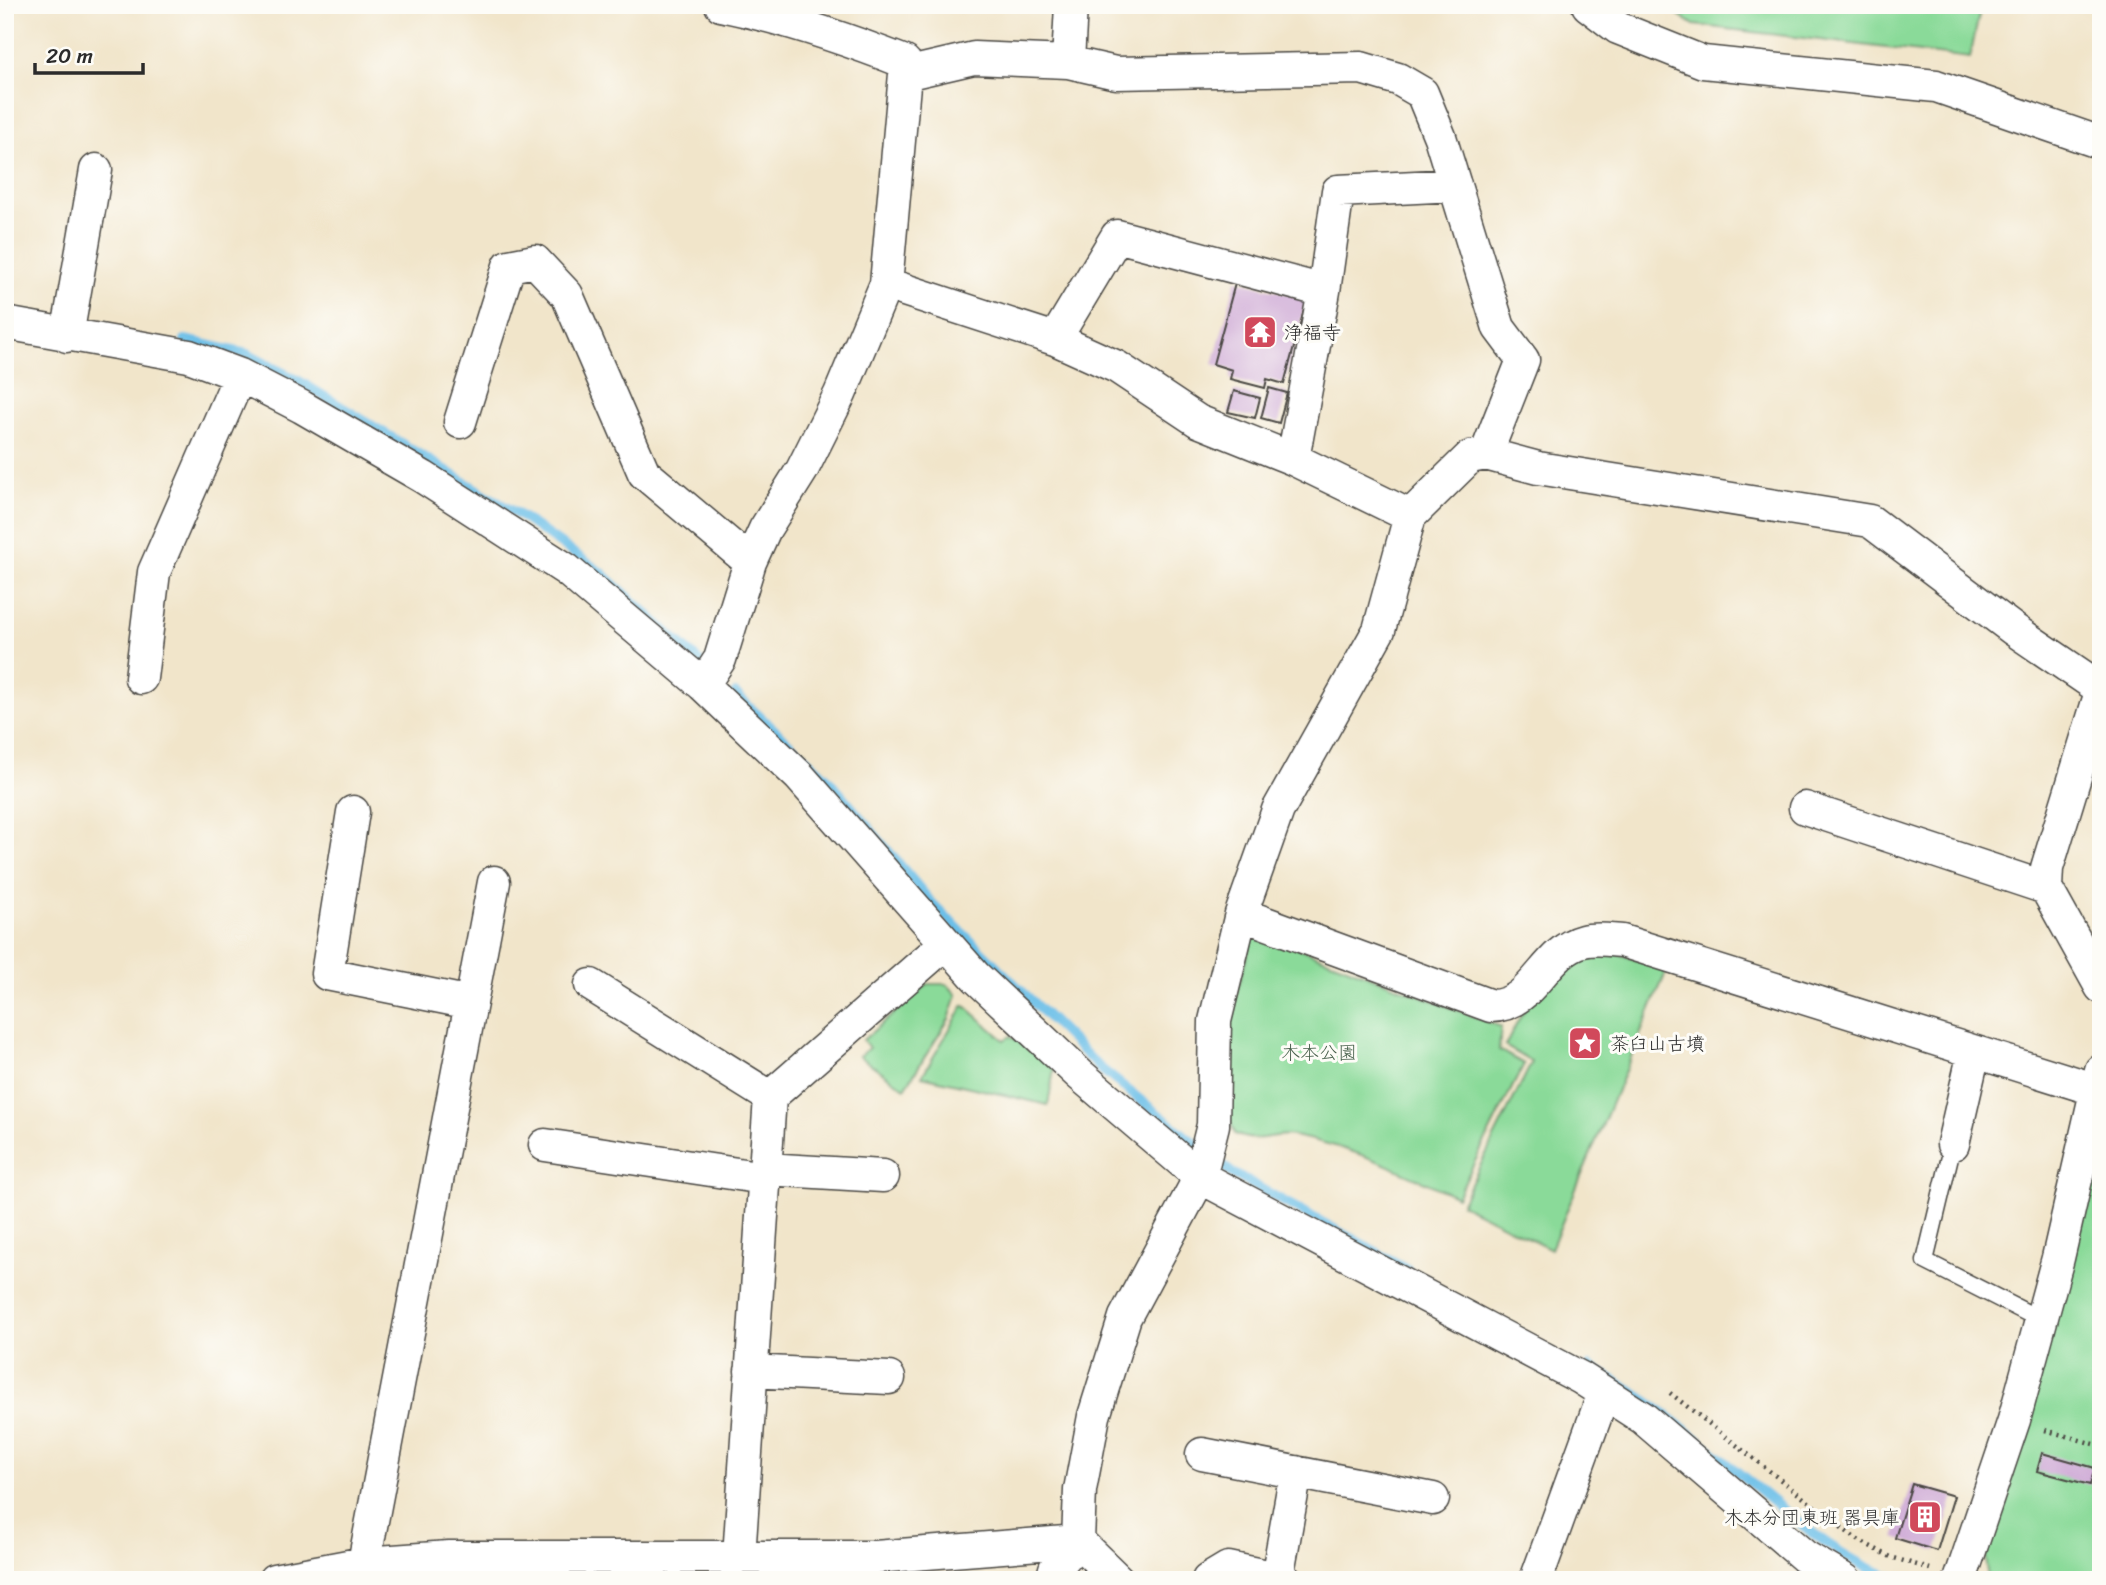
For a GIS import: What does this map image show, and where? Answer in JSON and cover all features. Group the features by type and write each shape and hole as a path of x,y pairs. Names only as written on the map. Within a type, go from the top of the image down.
{"street":[{"path":"702,685 720,659 750,562 765,529 802,470 840,394 886,284 905,74 905,62 843,38 768,14 721,5"},
{"path":"1068,62 1071,5"},
{"path":"1588,5 1618,28 1703,62 1936,86 2101,143"},
{"path":"905,74 974,58 1068,62 1116,72 1361,68 1398,79 1422,93 1455,185 1499,328 1523,360 1486,454"},
{"path":"69,322 96,170"},
{"path":"1293,459 1324,291 1338,191 1455,185"},
{"path":"1055,339 1117,236 1324,291"},
{"path":"460,422 509,266 535,261 567,295 644,473 750,562"},
{"path":"886,284 1055,339 1117,367 1198,421 1293,459 1410,516"},
{"path":"5,323 69,322 189,356 240,375 303,407 423,477 567,570 702,685 799,776 945,944 1079,1074 1199,1177 1581,1378 1643,1418 1804,1556 1845,1580"},
{"path":"141,678 154,572 240,375"},
{"path":"1052,1580 1055,1569 1078,1541 1080,1490 1094,1416 1125,1317 1199,1177 1213,1125 1215,1021 1241,914 1278,810 1379,630 1410,516 1470,457 1486,454 1551,470 1870,521 2013,629 2101,690 2047,868 2046,888 2101,987"},
{"path":"1805,808 2046,888"},
{"path":"353,812 327,974 471,1003"},
{"path":"364,1563 494,881"},
{"path":"1241,914 1491,1006 1506,1006 1518,1000 1570,946 1584,941 1611,940 1974,1052 2099,1079 2014,1420 1963,1570"},
{"path":"739,1558 770,1097 945,944"},
{"path":"591,985 770,1097"},
{"path":"1953,1144 1974,1052"},
{"path":"545,1145 764,1173 883,1176"},
{"path":"751,1371 889,1378"},
{"path":"1536,1580 1555,1518 1604,1393"},
{"path":"1202,1454 1433,1499"},
{"path":"1208,1580 1228,1568 1282,1579 1296,1472"},
{"path":"274,1580 364,1563 404,1570 449,1557 739,1558 871,1569 1078,1541"},
{"path":"1078,1541 1118,1580"}],"lane":[{"path":"1953,1144 1925,1261 2041,1320"}],"path":[{"path":"2014,1420 2101,1446"}],"green space":[{"path":"1664,5 1981,5 1970,58 1694,25"},
{"name":"木本公園","path":"1254,931 1501,1027 1499,1050 1524,1064 1457,1197 1378,1161 1317,1141 1286,1135 1251,1138 1235,1134 1228,1114 1228,1022"},
{"path":"1610,951 1667,970 1551,1249 1461,1204 1532,1062 1505,1046 1526,1006 1574,954"},
{"path":"928,984 947,984 957,995 949,1019 905,1088 859,1056 869,1048 863,1040"},
{"path":"964,1005 1004,1040 1011,1036 1054,1069 1048,1105 922,1076"},
{"path":"2101,1139 2101,1580 1993,1580 1988,1578 1985,1559"}],"building":[{"name":"浄福寺","path":"1236,280 1307,299 1284,384 1267,379 1265,388 1230,379 1232,370 1213,364"},
{"path":"1269,388 1287,393 1279,423 1261,418"},
{"path":"1234,391 1260,398 1255,418 1228,412"},
{"path":"2042,1453 2095,1468 2090,1485 2037,1471"},
{"name":"木本分団東班 器具庫","path":"1912,1484 1954,1496 1937,1551 1895,1538"}],"waterway":[{"path":"185,340 247,354 299,381 522,517 602,573 703,665"},
{"path":"735,694 827,778 930,901 1100,1068 1232,1173 1407,1269"},
{"path":"1590,1367 1635,1393 1677,1424 1825,1542 1862,1564 1901,1580"}],"place":[{"name":"浄福寺","path":"1260,332"},
{"name":"茶臼山古墳","path":"1585,1043"},
{"name":"木本分団東班 器具庫","path":"1925,1517"}]}
